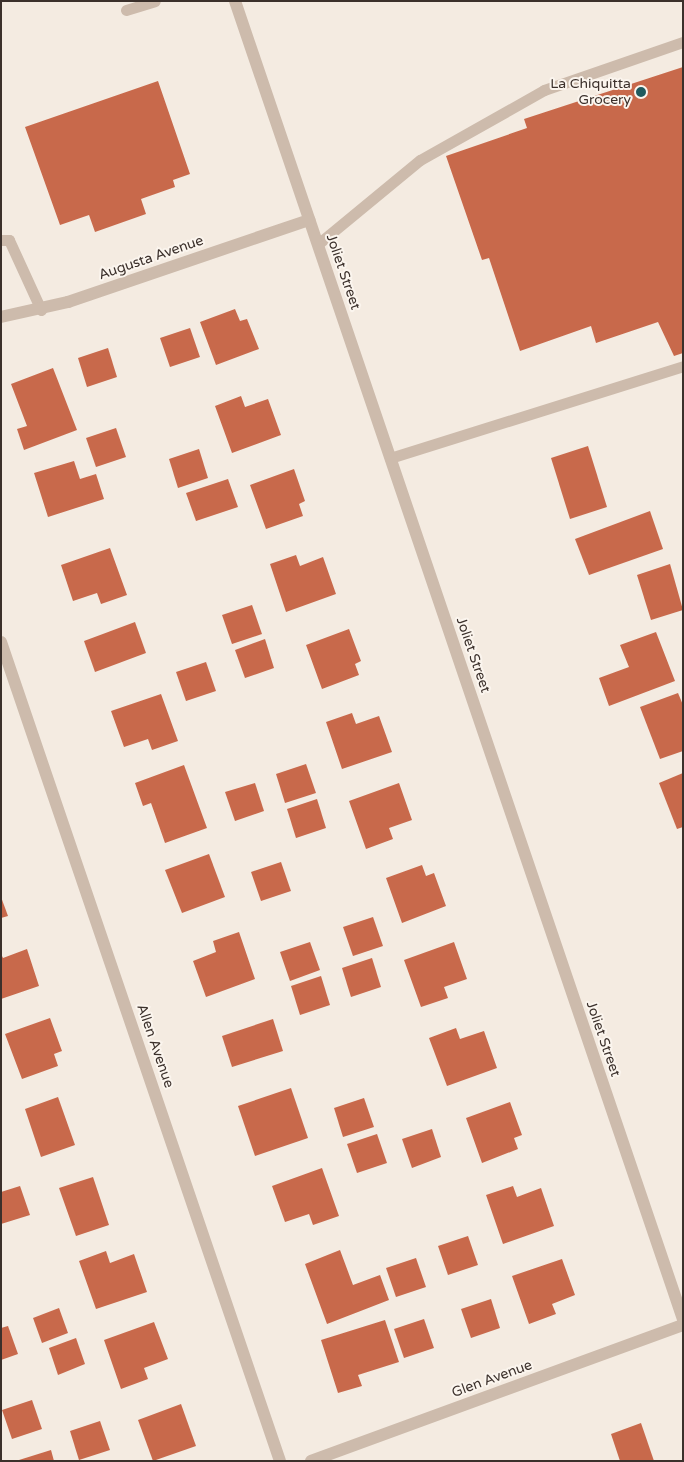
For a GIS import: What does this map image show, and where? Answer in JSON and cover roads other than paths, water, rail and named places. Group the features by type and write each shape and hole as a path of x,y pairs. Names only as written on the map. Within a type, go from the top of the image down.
{"street":[{"name":"Joliet Street","path":"235,1 683,1319"},
{"name":"Augusta Avenue","path":"1,317 40,310 309,220"},
{"name":"Allen Avenue","path":"1,642 280,1461"},
{"name":"Glen Avenue","path":"311,1461 683,1325"}],"lane":[{"path":"126,10 155,1"},
{"path":"318,244 420,160 544,90 683,42"},
{"path":"1,240 9,240 40,310"},
{"path":"390,458 683,366"}],"place":[{"name":"La Chiquitta Grocery","path":"641,92"}]}
